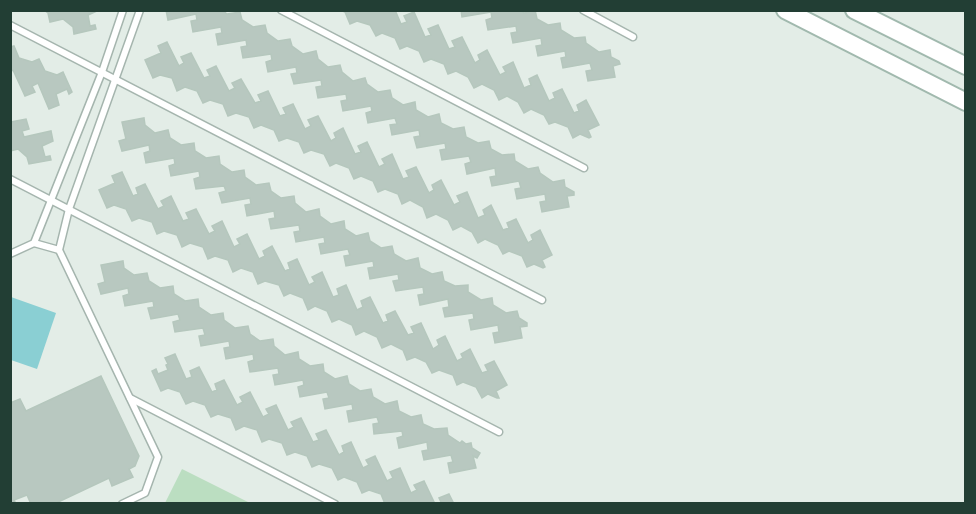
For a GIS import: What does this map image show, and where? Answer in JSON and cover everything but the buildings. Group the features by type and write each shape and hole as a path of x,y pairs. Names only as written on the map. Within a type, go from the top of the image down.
{"street":[{"path":"785,10 966,102"},
{"path":"854,10 966,66"}],"lane":[{"path":"34,243 102,72 123,10"},
{"path":"123,504 145,493 158,457 59,249 69,209 140,10"},
{"path":"281,10 584,168"},
{"path":"583,10 633,37"},
{"path":"10,25 542,300"},
{"path":"10,179 499,432"},
{"path":"10,254 34,243 59,249"},
{"path":"130,397 335,504"}],"green space":[{"path":"182,469 250,503 165,503"}],"water":[{"path":"11,297 56,313 37,369 11,360"}]}
